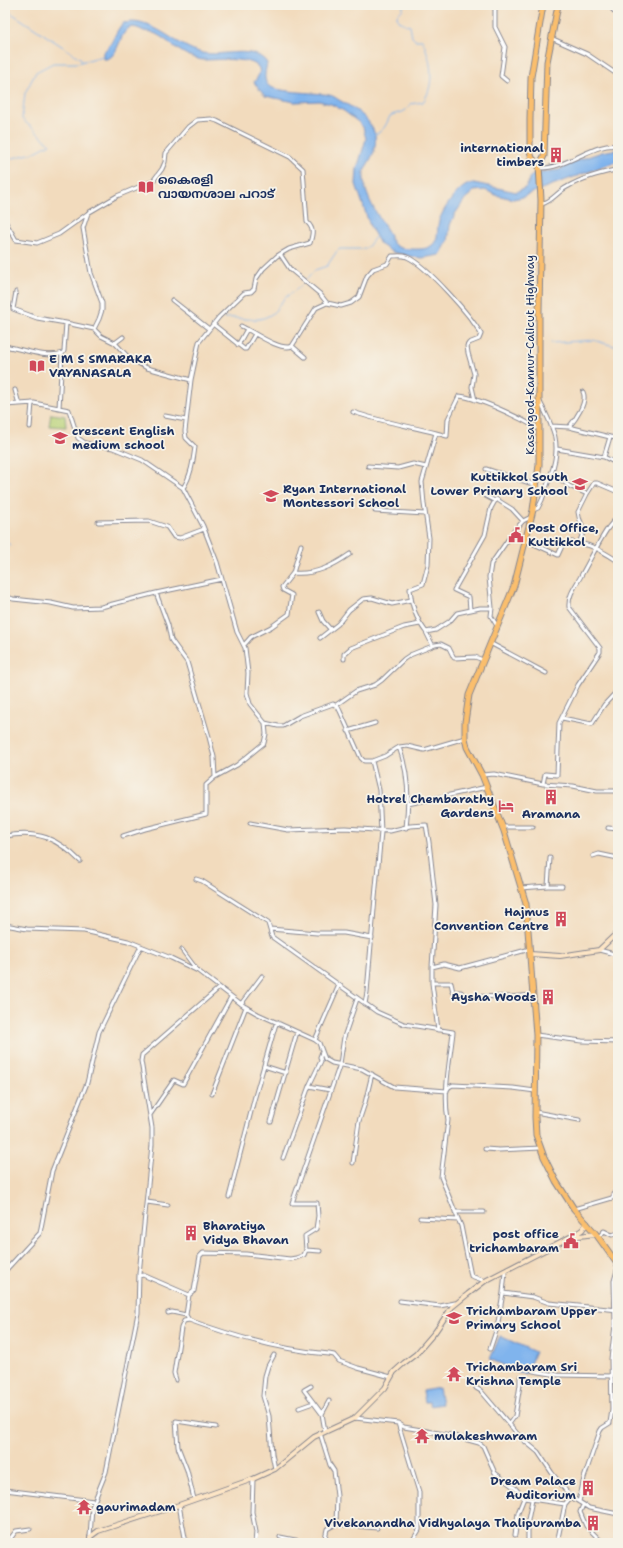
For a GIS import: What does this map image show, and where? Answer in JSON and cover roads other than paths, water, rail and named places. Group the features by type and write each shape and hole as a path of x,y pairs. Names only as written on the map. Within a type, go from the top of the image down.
{"highway":[{"name":"Kasargod-Kannur-Calicut Highway","path":"539,168 532,158 530,150 530,119 533,62 543,5"},
{"name":"Kasargod-Kannur-Calicut Highway","path":"558,5 546,80 544,156 539,168 541,202 539,465 537,485 533,510 514,586 472,686 466,704 465,738 467,747 487,787 502,828 526,904 536,1035 536,1135 554,1176 574,1209 587,1223 618,1266"}],"main road":[{"path":"530,951 560,956 599,950 618,932"},
{"path":"90,1543 90,1537 98,1531 194,1500 253,1479 275,1469 323,1432 354,1418 385,1388 391,1377 404,1362 416,1354 435,1332 452,1307 457,1303 485,1281 580,1232 587,1223"},
{"path":"570,1237 597,1236"}],"street":[{"path":"495,5 495,27 505,47 501,76 507,81"},
{"path":"602,5 612,8 618,15"},
{"path":"552,38 587,54 618,76"},
{"path":"5,221 16,240 37,243 59,234 88,213 117,196 153,181 162,170 166,153 188,127 197,120 211,119 290,157 302,169 307,222 312,228 313,234 310,243 288,248 263,269 256,278 254,289 251,292 244,293 213,324 199,342 191,380 185,431 186,438 194,447 194,461 188,482 183,488"},
{"path":"539,168 553,167 564,164 601,148 618,146"},
{"path":"541,202 547,203 566,187 592,176 615,170 618,172"},
{"path":"88,213 83,228 91,273 102,303 99,319 94,329"},
{"path":"78,220 85,220"},
{"path":"280,254 290,269 320,294 327,303"},
{"path":"292,346 316,308 327,303 341,306 351,303 359,297 367,276 373,269 387,264 392,256 409,258 435,279 465,312 480,334 479,339 469,343 467,346 474,374 472,387 475,400"},
{"path":"16,292 13,309 37,318 94,329 101,336 115,343 129,358 147,368 191,380"},
{"path":"172,300 209,329"},
{"path":"59,408 62,354 64,352 66,323"},
{"path":"213,324 246,350 255,334"},
{"path":"241,326 279,345 292,346 305,357"},
{"path":"238,345 247,329"},
{"path":"115,343 122,337"},
{"path":"5,346 48,355 62,354"},
{"path":"16,390 19,404"},
{"path":"569,427 583,402 585,395 583,392"},
{"path":"353,412 368,418 400,424 447,436 448,419 459,396 475,400 522,419 539,429"},
{"path":"533,510 538,508 542,500 551,474 557,449 555,435 539,400"},
{"path":"30,427 32,403"},
{"path":"5,405 32,403 69,410 78,438 85,443 113,448 142,460 183,488 204,528 222,579 237,632 244,644 248,673 248,699 254,712 265,724 266,734 264,743 237,765 206,784 206,814 123,836"},
{"path":"165,416 186,420"},
{"path":"551,426 569,427 618,438"},
{"path":"433,646 420,624 411,600 410,588 423,584 428,564 429,538 422,482 436,434"},
{"path":"604,457 610,436"},
{"path":"557,449 604,457 618,464"},
{"path":"368,466 398,468 413,464 426,467"},
{"path":"486,469 537,485"},
{"path":"551,474 558,477 569,486 587,494"},
{"path":"579,543 584,526 578,512 594,483 601,484 618,492"},
{"path":"478,492 495,501 496,499 499,500 512,509 523,521"},
{"path":"470,610 469,597 454,590 485,535 495,501"},
{"path":"375,511 425,514"},
{"path":"543,784 545,774 557,775 559,723 578,685 600,652 600,648 569,608 568,600 596,548 618,516"},
{"path":"497,626 491,616 492,608 489,577 491,564 506,541 523,521 531,517"},
{"path":"98,522 149,521 167,527 174,537 180,538 204,528"},
{"path":"525,540 558,555 563,544 572,542 579,543 603,551 618,561"},
{"path":"244,644 288,614 292,595 280,587 293,573 300,545"},
{"path":"293,573 310,572 326,568 350,554"},
{"path":"5,596 13,600 51,603 73,608 101,607 156,593 222,579"},
{"path":"156,593 168,625 171,640 187,662 214,757 215,778"},
{"path":"320,638 338,624 349,610 363,598 372,598 392,604 411,600"},
{"path":"426,632 436,630 450,621 457,613 480,608 492,608"},
{"path":"319,612 323,621 331,630"},
{"path":"344,659 344,654 351,648 404,627 420,624"},
{"path":"490,643 546,673"},
{"path":"265,724 283,726 300,716 333,704 336,705 356,691 375,685 410,655 433,646 441,644 446,646 449,648 454,658 475,657 483,660"},
{"path":"562,718 592,724 604,705 618,690"},
{"path":"336,705 364,762 372,761 385,756 399,747 407,746 424,750 465,738"},
{"path":"348,731 375,723"},
{"path":"399,747 407,773 408,814 406,828"},
{"path":"365,1004 381,831 379,790 372,761"},
{"path":"482,775 494,774 543,784 573,786 597,791 618,792"},
{"path":"408,804 487,787"},
{"path":"250,823 288,830 345,828 390,831 426,825 436,905 432,983 438,1030"},
{"path":"502,828 532,827"},
{"path":"608,828 618,829"},
{"path":"5,836 15,834 46,837 64,846 80,862"},
{"path":"593,856 599,854 618,858"},
{"path":"548,886 550,858"},
{"path":"196,879 202,881 268,923 272,937 377,1012 404,1024 452,1032 446,1110 448,1120 441,1177 466,1244 471,1276 485,1281"},
{"path":"521,888 562,886"},
{"path":"5,925 27,929 84,931 128,941 171,958 198,971 246,1007 315,1040 319,1043 325,1059 332,1063 362,1068 394,1087 447,1091"},
{"path":"270,928 317,933 344,933 372,938"},
{"path":"5,1271 40,1233 52,1170 87,1083 99,1032 141,946"},
{"path":"182,950 198,971"},
{"path":"599,950 618,955"},
{"path":"432,967 444,964 460,968 530,951"},
{"path":"241,1004 262,976"},
{"path":"432,983 450,983 454,992 461,992 465,996 510,997 533,995"},
{"path":"315,1040 339,985"},
{"path":"90,1537 92,1507 106,1472 138,1313 139,1276 152,1145 152,1128 140,1061 142,1055 219,988"},
{"path":"150,1115 174,1080 183,1084 231,997"},
{"path":"189,1320 186,1315 189,1295 194,1291 200,1256 203,1253 246,1254 275,1258 296,1258 304,1255 306,1250 305,1236 316,1228 318,1216 317,1203 292,1204 340,1064 344,1037 357,999"},
{"path":"212,1094 246,1007"},
{"path":"230,1197 242,1143 275,1026 278,1022"},
{"path":"271,1122 297,1032"},
{"path":"536,1035 582,1041 618,1042"},
{"path":"283,1158 309,1086 321,1061 320,1057 322,1051"},
{"path":"264,1066 286,1073"},
{"path":"354,1163 359,1121 366,1103 372,1074"},
{"path":"309,1086 330,1090"},
{"path":"447,1091 448,1087 453,1086 513,1088 535,1091"},
{"path":"535,1112 579,1120"},
{"path":"485,1149 499,1150 541,1148"},
{"path":"574,1209 612,1198 617,1191 618,1184"},
{"path":"147,1202 168,1205"},
{"path":"455,1212 484,1212"},
{"path":"420,1218 458,1220"},
{"path":"597,1236 604,1231 612,1235 618,1233"},
{"path":"306,1250 320,1251"},
{"path":"603,1543 586,1526 580,1512 584,1478 600,1431 610,1423 612,1410 611,1359 617,1310 614,1281 618,1266"},
{"path":"490,1349 497,1328 505,1272"},
{"path":"139,1276 143,1275 189,1295"},
{"path":"502,1293 533,1297 548,1303 617,1310"},
{"path":"400,1301 440,1306 457,1303"},
{"path":"168,1313 172,1312 186,1315"},
{"path":"176,1380 174,1373 181,1328 184,1321 189,1320 273,1347 334,1355 339,1361 391,1377"},
{"path":"274,1355 265,1376 263,1396 269,1416 272,1454 275,1469"},
{"path":"533,1371 558,1375 612,1376"},
{"path":"509,1424 515,1416 520,1376"},
{"path":"311,1386 304,1390 322,1414"},
{"path":"476,1388 481,1391 521,1438 538,1452 571,1497 589,1508 618,1514"},
{"path":"329,1401 322,1414 323,1432 330,1465 334,1471 337,1496 336,1524"},
{"path":"299,1408 313,1403"},
{"path":"354,1418 398,1423 404,1427 450,1435 480,1443 483,1446 495,1473 515,1488 524,1498 565,1504"},
{"path":"194,1500 187,1470 178,1447 176,1421 216,1427"},
{"path":"398,1423 419,1492 419,1530 411,1543"},
{"path":"253,1479 252,1512 256,1532 255,1543"},
{"path":"5,1490 94,1501"},
{"path":"557,1543 565,1504 571,1497"},
{"path":"515,1535 518,1513 524,1498"},
{"path":"528,1543 528,1520 532,1500"},
{"path":"179,1505 186,1543"},
{"path":"324,1543 326,1529 336,1524 377,1528"},
{"path":"7,1543 16,1531 30,1529"},
{"path":"280,1537 300,1541 300,1543"}],"water":[{"path":"131,22 150,26 185,46 203,53 211,54 237,52 254,54 261,57 267,63 265,79 267,84 271,87 286,91 330,95 360,113 371,126 375,138 374,152 364,172 367,195 392,242 401,248 423,249 434,244 437,238 438,224 444,210 458,192 469,184 474,183 516,192 525,188 528,184 529,178 535,173 559,170 573,162 602,152 618,149 618,161 523,197 513,199 496,195 485,190 474,191 465,199 455,214 450,225 448,241 440,255 422,258 392,252 380,244 370,226 356,184 357,169 366,139 363,127 357,121 344,111 331,104 319,101 295,102 265,96 254,82 259,73 258,67 252,63 242,60 198,59 182,52 156,34 135,27 127,29 113,55 109,58 103,59 103,52 107,49 123,23"},
{"path":"500,1336 535,1352 525,1375 490,1359"},
{"path":"439,1388 442,1404 430,1406 429,1402 425,1402 423,1391"}],"waterway":[{"path":"374,135 382,130 390,116 406,110 410,104 423,102 430,87 430,63 422,40 415,40 412,37 410,26 398,21 397,15 403,9 403,5"},
{"path":"5,9 83,60"},
{"path":"5,160 33,153 50,144 22,119 25,93 36,72 53,63 77,63 103,56"},
{"path":"306,280 315,270 327,266 340,249 366,249 376,236"},
{"path":"224,318 265,318 277,309 284,299 303,283"},
{"path":"551,343 593,340 618,347"},
{"path":"5,541 10,545"}],"place":[{"name":"international timbers","path":"556,155"},
{"name":"കൈരളി വായനശാല പറാട്","path":"146,187"},
{"name":"E M S SMARAKA VAYANASALA","path":"37,366"},
{"name":"crescent English medium school","path":"60,438"},
{"name":"Kuttikkol South Lower Primary School","path":"580,484"},
{"name":"Ryan International Montessori School","path":"271,496"},
{"name":"Post Office, Kuttikkol","path":"516,535"},
{"name":"Aramana","path":"551,797"},
{"name":"Hotrel Chembarathy Gardens","path":"506,806"},
{"name":"Hajmus Convention Centre","path":"561,919"},
{"name":"Aysha Woods","path":"548,997"},
{"name":"Bharatiya Vidya Bhavan","path":"191,1233"},
{"name":"post office trichambaram","path":"571,1241"},
{"name":"Trichambaram Upper Primary School","path":"454,1318"},
{"name":"Trichambaram Sri Krishna Temple","path":"454,1374"},
{"name":"mulakeshwaram","path":"422,1436"},
{"name":"Dream Palace Auditorium","path":"588,1488"},
{"name":"gaurimadam","path":"84,1507"},
{"name":"Vivekanandha Vidhyalaya Thalipuramba","path":"593,1523"}]}
